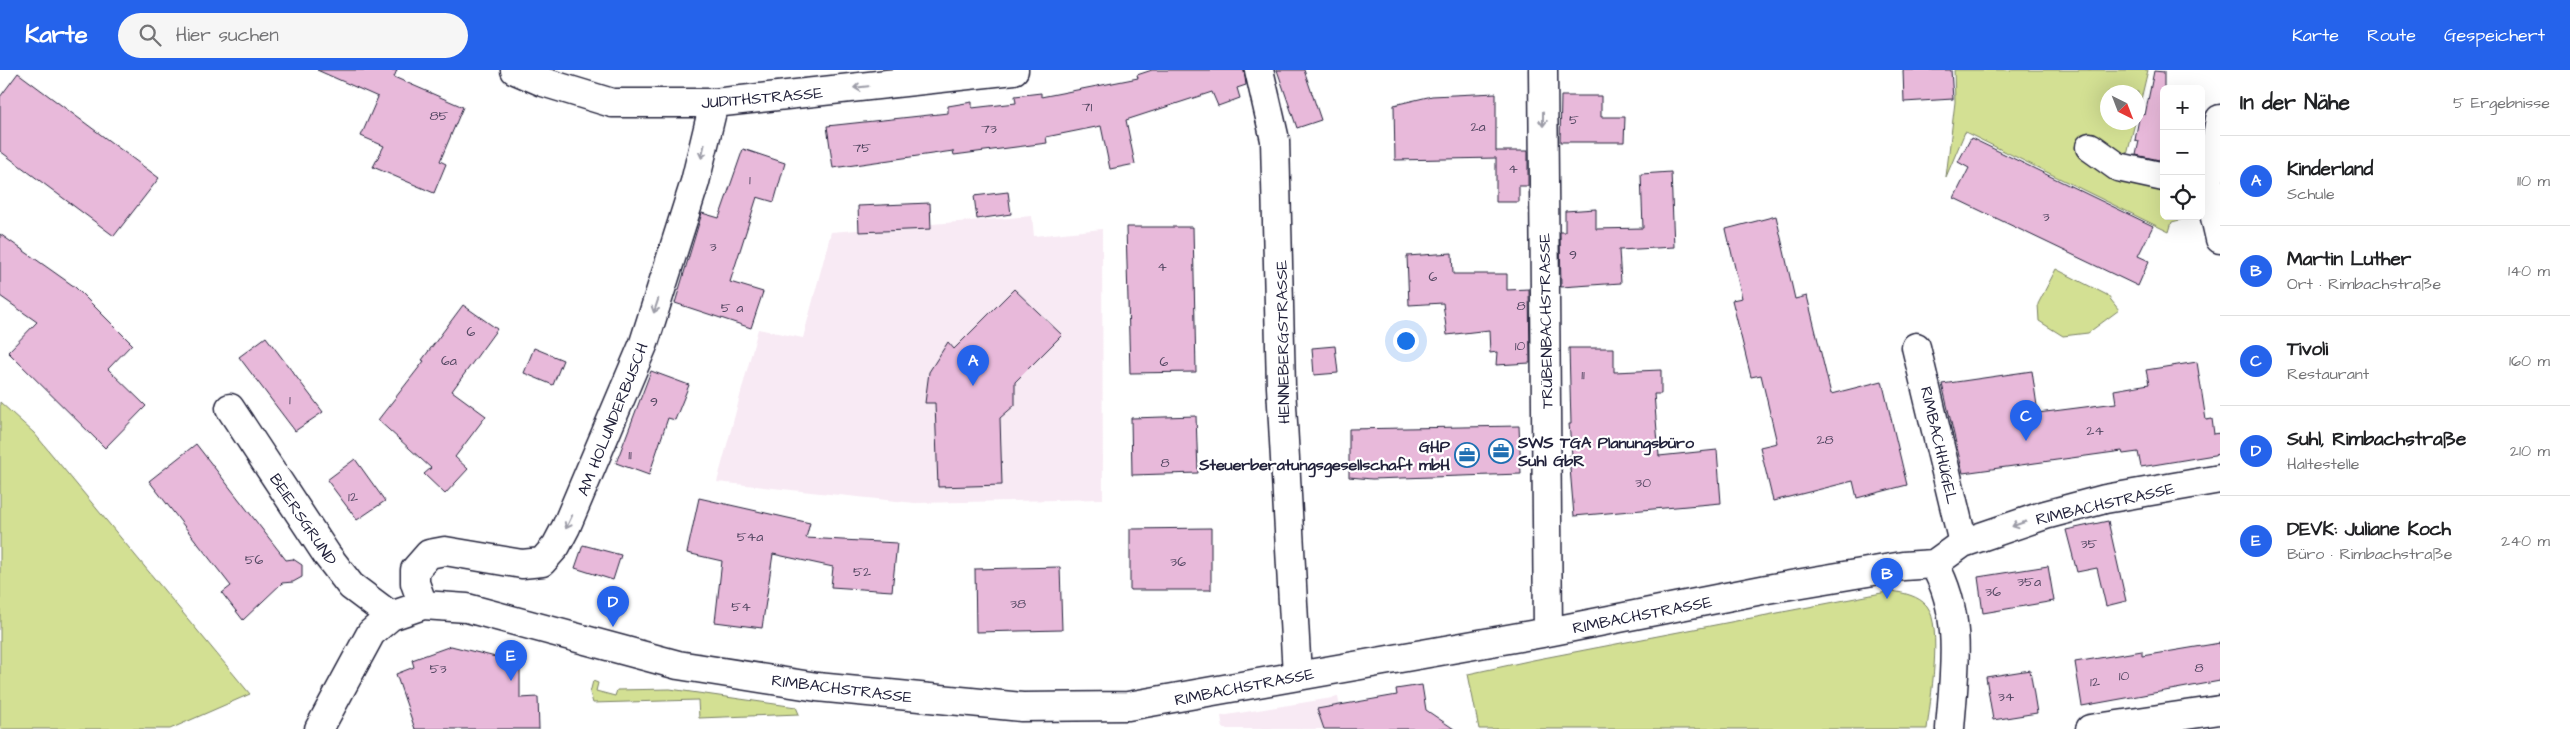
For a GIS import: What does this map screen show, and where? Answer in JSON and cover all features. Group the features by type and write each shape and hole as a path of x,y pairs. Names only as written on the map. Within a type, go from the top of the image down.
{"street":[{"name":"JUDITHSTRASSE","path":"514,70 543,82 612,103 714,103 1014,70"},
{"name":"HENNEBERGSTRASSE","path":"1259,70 1275,140 1281,387 1296,675"},
{"name":"TRÜBENBACHSTRASSE","path":"1543,70 1548,632"},
{"name":"AM HOLUNDERBUSCH","path":"423,605 416,583 415,570 429,554 445,550 522,564 542,562 556,546 583,491 644,343 695,182 714,103"},
{"path":"2220,119 2210,182 2210,196 2220,239"},
{"path":"2090,147 2118,167 2160,176"},
{"name":"RIMBACHHÜGEL","path":"1916,347 1963,543"},
{"name":"BEIERSGRUND","path":"230,408 327,555 351,586 392,616"},
{"name":"RIMBACHSTRASSE","path":"319,729 371,633 392,616 423,605 467,608 678,665 817,687 974,703 1070,708 1128,706 1548,632 1767,589 1903,566 1934,564 1963,543 2045,515 2105,500 2220,479"},
{"path":"1934,564 1946,586 1956,639 1950,729"},
{"path":"2090,729 2220,710"}],"shaded area":[{"path":"1032,216 1034,236 1102,229 1103,499 915,503 717,482 758,329 803,338 831,232"},
{"path":"1338,697 1344,729 1223,729 1221,716"}],"green space":[{"path":"1954,70 2148,70 2144,85 2100,85 2100,130 2133,130 2122,175 2160,184 2160,220 2180,220 2172,222 2169,232 1965,132 1946,177 1955,102"},
{"path":"2056,269 2107,295 2119,310 2088,333 2063,336 2039,321 2038,304"},
{"path":"0,402 34,433 250,694 170,729 0,729"},
{"path":"1892,591 1916,597 1927,606 1932,616 1935,647 1933,684 1927,729 1479,729 1468,674"},
{"path":"593,681 598,683 596,691 615,696 617,690 670,689 796,707 799,714 699,718 698,700 593,703 590,693"}],"building":[{"path":"317,70 397,70 394,77 463,107 440,161 446,164 434,193 373,167 384,146 361,136 378,97"},
{"path":"1152,70 1244,70 1246,85 1237,88 1240,98 1218,106 1212,92 1126,120 1135,164 1110,169 1101,126 1046,137 1047,143 954,155 953,151 833,168 827,126 948,113 948,106 972,102 972,108 1016,103 1015,96 1041,93 1041,97 1138,78 1137,75"},
{"path":"1277,70 1304,70 1321,120 1297,128"},
{"path":"1903,70 1951,70 1953,99 1904,102"},
{"path":"2154,71 2164,72 2164,85 2160,85 2160,160 2136,155 2139,141 2135,140 2137,130 2145,130 2145,115"},
{"path":"18,73 159,178 114,236 0,151 0,97"},
{"path":"1496,93 1496,151 1528,151 1528,186 1519,186 1519,202 1496,202 1496,158 1395,160 1394,105 1432,96"},
{"path":"1561,96 1601,96 1601,117 1625,117 1624,142 1560,142"},
{"path":"1971,138 2153,226 2138,256 2149,261 2138,286 1954,198 1969,168 1958,162"},
{"path":"743,149 785,163 774,202 757,197 730,282 763,292 751,328 675,303 702,213 719,218"},
{"path":"1671,172 1674,247 1619,250 1621,283 1561,287 1560,232 1565,232 1565,211 1596,209 1596,229 1643,228 1641,174"},
{"path":"1008,192 1011,214 977,219 974,196"},
{"path":"930,203 931,229 859,232 858,206"},
{"path":"1776,216 1795,299 1807,296 1831,394 1882,381 1907,485 1857,498 1853,481 1773,501 1760,447 1777,443 1761,375 1751,377 1732,300 1742,298 1726,229"},
{"path":"1126,227 1193,227 1196,372 1130,373"},
{"path":"0,234 75,287 132,344 108,369 146,406 105,448 8,352 37,322 0,296"},
{"path":"1452,253 1453,274 1507,274 1507,290 1529,289 1530,363 1496,365 1497,352 1490,353 1489,330 1447,335 1443,303 1409,305 1407,256"},
{"path":"1014,289 1062,335 1015,382 1015,405 1000,418 1002,485 938,487 935,403 925,403 929,372 948,342 954,349"},
{"path":"463,305 497,329 452,391 486,416 455,457 468,469 445,494 424,474 431,468 378,420 424,361 422,360"},
{"path":"266,337 323,412 295,431 239,357"},
{"path":"1335,346 1338,373 1314,375 1312,348"},
{"path":"534,348 563,360 553,385 524,373"},
{"path":"1569,348 1614,348 1614,372 1661,370 1661,394 1654,394 1659,456 1717,450 1721,503 1574,516 1569,456 1572,455 1569,424 1571,424"},
{"path":"2197,362 2206,420 2212,419 2214,434 2220,433 2220,454 2141,467 2138,452 2123,454 2122,451 1963,473 1942,384 2032,371 2038,413 2116,403 2114,390 2149,384 2146,370"},
{"path":"651,371 689,385 675,420 668,418 649,475 616,463"},
{"path":"1196,416 1198,473 1132,475 1131,418"},
{"path":"1519,426 1521,474 1372,479 1349,477 1349,429"},
{"path":"196,444 286,560 293,559 302,565 302,577 293,582 282,583 243,620 222,593 231,586 149,481"},
{"path":"355,459 385,501 357,520 327,480"},
{"path":"699,498 810,523 806,538 897,543 892,591 831,587 833,567 773,554 762,628 715,622 722,561 687,553"},
{"path":"2108,521 2126,601 2106,606 2097,568 2077,572 2066,530"},
{"path":"1211,528 1211,590 1130,590 1130,529"},
{"path":"583,545 621,555 613,580 575,568"},
{"path":"2048,566 2054,601 1983,613 1978,577"},
{"path":"1060,567 1062,630 976,632 975,569"},
{"path":"2220,643 2220,681 2082,706 2075,662 2142,651 2142,656"},
{"path":"451,646 520,663 520,698 538,697 539,729 415,729 396,674 414,667 412,660"},
{"path":"2030,670 2037,713 1993,720 1986,677"},
{"path":"1422,685 1426,710 1454,729 1324,729 1317,709 1397,695 1396,689"}],"place":[{"name":"Kinderland","path":"973,386"},
{"name":"Tivoli","path":"2026,441"},
{"name":"SWS TGA Planungsbüro Suhl GbR","path":"1501,451"},
{"name":"GHP Steuerberatungsgesellschaft mbH","path":"1467,455"},
{"name":"Martin Luther","path":"1887,599"},
{"name":"Suhl, Rimbachstraße","path":"613,627"},
{"name":"DEVK: Juliane Koch","path":"511,681"}]}
